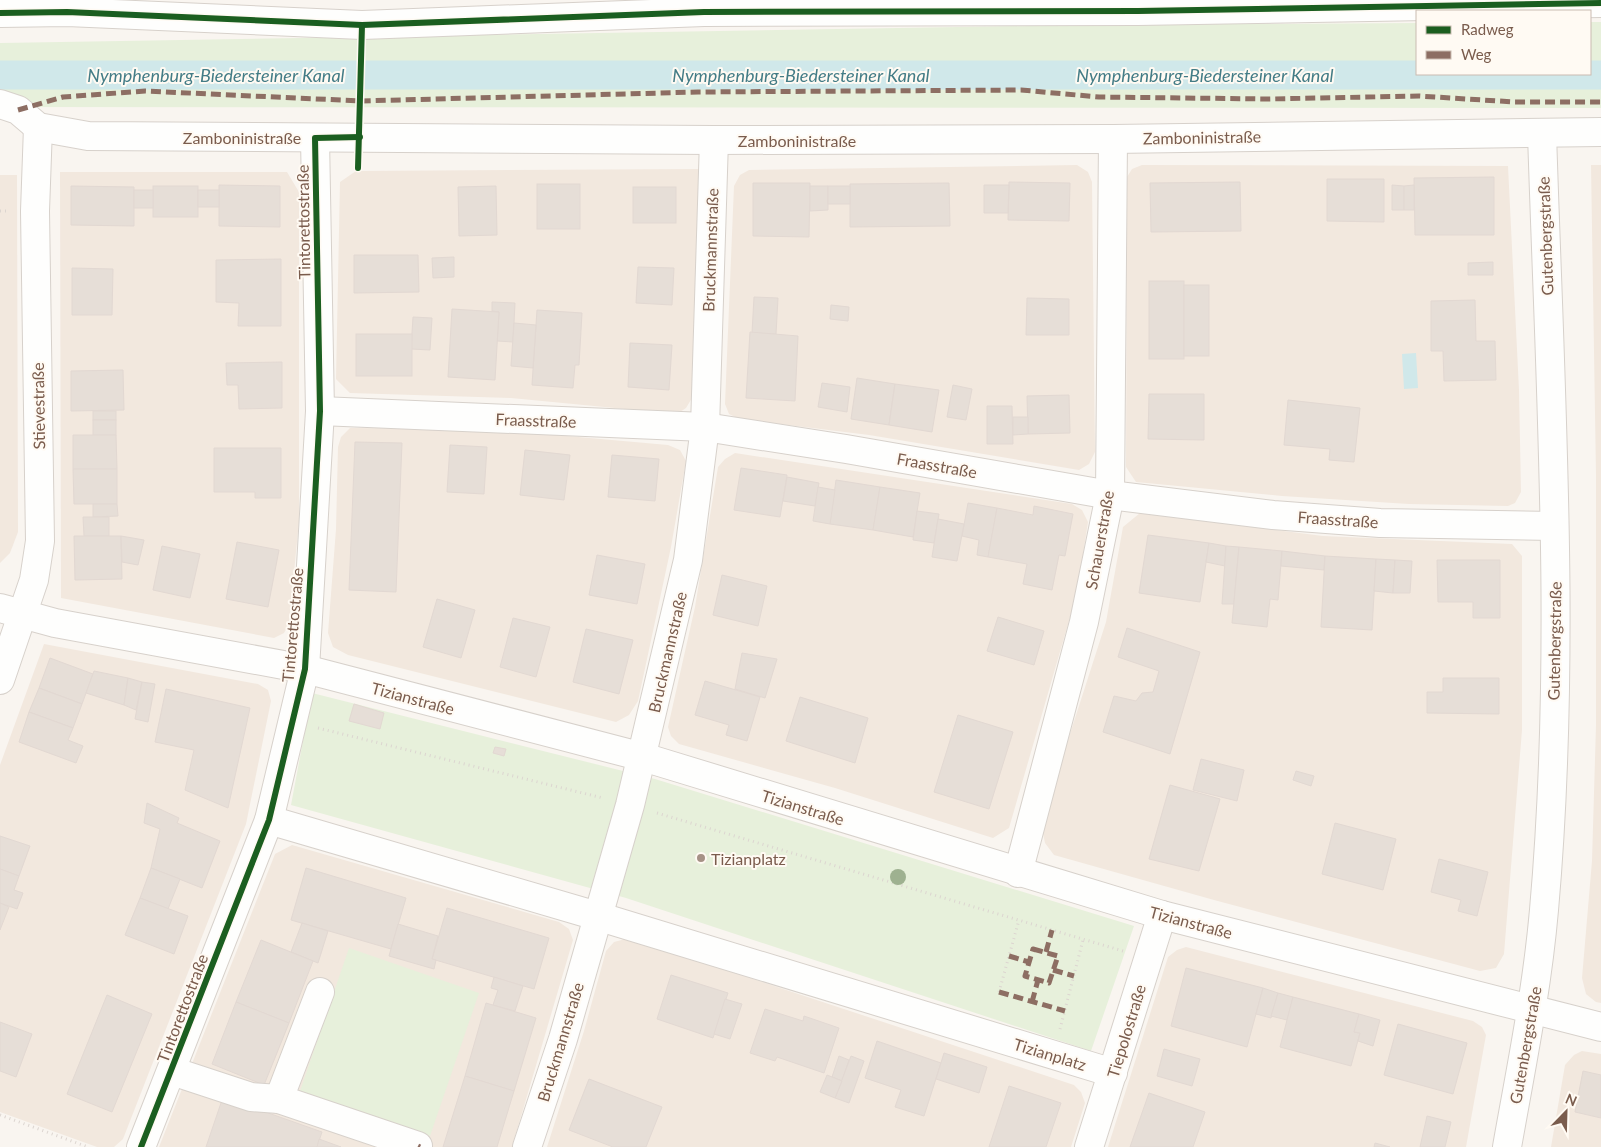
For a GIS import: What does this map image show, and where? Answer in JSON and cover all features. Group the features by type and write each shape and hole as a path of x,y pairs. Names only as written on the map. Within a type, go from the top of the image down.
{"street":[{"path":"0,13 279,10 362,25 704,12 1516,2 1601,4"},
{"path":"0,104 18,110 38,127"},
{"name":"Zamboninistraße","path":"38,127 88,136 714,140 1113,139 1601,132"},
{"name":"Stievestraße","path":"0,680 12,611 34,580 40,541 34,211 38,127"},
{"name":"Gutenbergstraße","path":"1507,1147 1532,1009 1544,910 1552,787 1554,526 1542,132"},
{"name":"Tintorettostraße","path":"141,1147 269,820 305,670 320,411 315,138"},
{"name":"Schauerstraße","path":"1018,873 1084,622 1110,495 1113,139"},
{"name":"Bruckmannstraße","path":"527,1147 563,1039 630,805 643,757 688,560 705,427 714,140"},
{"name":"Fraasstraße","path":"320,411 705,427 856,450 1110,495 1273,515 1380,523 1554,526"},
{"name":"Tizianstraße","path":"12,611 55,623 305,670 643,757 1162,916 1569,1020 1601,1026"},
{"name":"Tizianplatz","path":"269,820 597,916 1113,1073"},
{"name":"Tiepolostraße","path":"1090,1147 1162,916"},
{"path":"278,1100 320,992"},
{"path":"172,1071 251,1097 278,1100 418,1146"}],"path":[{"path":"361,93 362,52"},
{"path":"293,722 436,755 630,805 1149,959"},
{"path":"999,992 1019,920"},
{"path":"1053,1055 1083,940"},
{"path":"0,1115 88,1147"}],"shaded area":[{"path":"1077,165 1088,172 1092,182 1095,452 1089,464 1079,470 869,435 739,419 729,414 725,404 734,186 740,175 749,170"},
{"path":"1142,165 1508,166 1519,390 1521,492 1515,503 1508,506 1409,504 1282,496 1136,482 1126,467 1127,177 1132,169"},
{"path":"1591,165 1601,165 1601,1003 1596,1002 1586,994 1582,978 1592,861 1596,725 1596,475"},
{"path":"699,169 692,398 686,408 677,414 511,398 350,393 336,379 340,182 356,171"},
{"path":"60,172 287,172 299,192 299,521 289,624 284,633 274,638 61,598"},
{"path":"0,175 17,175 18,532 10,553 0,563"},
{"path":"350,428 487,429 668,445 680,450 686,461 671,547 638,701 629,715 616,722 348,655 333,647 328,633 336,529 338,447 341,437"},
{"path":"735,453 1072,504 1082,510 1088,522 1077,593 1009,828 993,838 835,788 679,744 671,736 668,727 695,607 718,467 725,459"},
{"path":"1140,513 1323,536 1512,544 1522,556 1522,730 1504,954 1496,968 1480,971 1054,855 1045,843 1041,824 1106,622 1123,527"},
{"path":"44,644 258,684 268,690 271,701 246,824 123,1139 114,1147 97,1147 0,1112 0,765"},
{"path":"292,845 559,922 569,929 573,940 512,1147 159,1147 275,854"},
{"path":"629,938 1074,1085 1081,1092 1085,1103 1071,1147 547,1147 584,1031 606,951 614,942"},
{"path":"1186,947 1473,1021 1482,1027 1486,1035 1466,1147 1108,1147 1168,957 1177,950"},
{"path":"1582,1051 1601,1054 1601,1147 1551,1147 1565,1065 1574,1055"}],"green space":[{"path":"1591,22 1601,22 1601,108 0,107 0,43 1084,25 1416,23 1416,75 1591,75"},
{"path":"312,693 655,779 1134,926 1091,1051 626,898 291,805"},
{"path":"349,948 479,993 430,1136 300,1091"}],"water":[{"path":"1416,353 1418,388 1404,389 1402,354"}],"building":[{"path":"1494,177 1494,235 1415,235 1414,178"},
{"path":"1327,179 1384,179 1384,222 1327,221"},
{"path":"1009,182 1070,183 1069,221 1008,220"},
{"path":"1240,182 1241,231 1151,232 1150,183"},
{"path":"753,183 810,183 809,237 753,236"},
{"path":"949,183 950,226 850,227 850,184"},
{"path":"537,184 580,184 580,229 537,229"},
{"path":"219,185 280,186 280,227 219,226"},
{"path":"984,185 1009,185 1008,213 984,213"},
{"path":"1392,185 1404,186 1404,210 1392,210"},
{"path":"1414,185 1414,210 1404,210 1404,186"},
{"path":"71,186 134,187 134,226 71,225"},
{"path":"153,186 198,186 198,217 153,217"},
{"path":"496,186 497,235 459,236 458,187"},
{"path":"810,186 828,186 828,210 810,211"},
{"path":"828,186 850,186 850,204 828,204"},
{"path":"633,187 676,187 676,223 633,223"},
{"path":"134,190 153,190 153,208 134,208"},
{"path":"198,190 219,190 219,207 198,207"},
{"path":"354,255 418,255 419,292 354,293"},
{"path":"454,257 454,277 433,278 432,258"},
{"path":"281,259 281,326 238,326 239,303 216,302 216,260"},
{"path":"1493,262 1493,275 1468,275 1468,263"},
{"path":"638,267 674,268 672,305 636,303"},
{"path":"72,268 113,269 112,315 72,315"},
{"path":"1149,281 1184,281 1184,359 1149,359"},
{"path":"1184,285 1209,285 1209,356 1184,356"},
{"path":"754,297 778,298 776,334 752,333"},
{"path":"1027,298 1069,299 1069,335 1026,335"},
{"path":"1475,300 1476,341 1495,341 1496,380 1444,381 1443,351 1431,351 1431,301"},
{"path":"492,302 515,303 513,342 497,341 499,312 492,311"},
{"path":"831,305 849,307 848,321 830,319"},
{"path":"452,309 499,312 495,380 448,377"},
{"path":"537,310 582,313 579,365 575,365 573,388 532,385"},
{"path":"413,317 432,318 430,350 411,349"},
{"path":"514,323 536,325 533,368 511,366"},
{"path":"750,332 798,336 795,401 746,398"},
{"path":"356,334 412,334 412,376 356,376"},
{"path":"630,343 672,345 669,390 628,387"},
{"path":"282,362 282,408 239,409 238,385 227,385 226,363"},
{"path":"123,370 124,410 71,411 71,371"},
{"path":"857,378 895,384 889,425 851,419"},
{"path":"822,383 850,387 847,412 818,407"},
{"path":"895,384 939,390 932,432 889,425"},
{"path":"953,385 972,389 966,420 947,417"},
{"path":"1149,394 1204,394 1204,440 1148,439"},
{"path":"1069,395 1070,433 1028,434 1027,396"},
{"path":"1288,400 1360,408 1354,462 1329,460 1330,449 1284,445"},
{"path":"987,406 1012,406 1013,444 987,444"},
{"path":"93,411 116,411 116,420 93,420"},
{"path":"1013,417 1028,417 1028,434 1013,435"},
{"path":"93,420 116,420 116,435 93,435"},
{"path":"73,435 116,435 117,469 73,469"},
{"path":"355,442 402,443 396,592 349,590"},
{"path":"450,445 487,447 484,494 447,492"},
{"path":"214,448 281,448 281,498 255,498 255,492 214,492"},
{"path":"525,450 570,455 564,500 520,495"},
{"path":"612,455 659,459 655,501 608,497"},
{"path":"741,468 787,475 780,517 734,510"},
{"path":"73,469 117,469 117,504 74,504"},
{"path":"787,477 819,483 815,506 783,501"},
{"path":"836,480 880,487 873,530 830,524"},
{"path":"818,487 835,490 830,524 813,521"},
{"path":"880,487 920,493 913,537 873,530"},
{"path":"968,503 997,508 988,557 977,555 979,540 962,536"},
{"path":"93,504 117,504 118,516 93,517"},
{"path":"1034,506 1073,514 1065,556 1059,555 1052,590 1023,584 1027,564 988,557 997,508 1033,515"},
{"path":"917,511 939,514 934,543 913,540"},
{"path":"83,517 109,517 109,536 84,536"},
{"path":"938,519 964,524 957,561 932,557"},
{"path":"1148,535 1209,543 1200,602 1139,593"},
{"path":"74,536 121,536 122,579 75,580"},
{"path":"121,536 144,540 138,565 122,562"},
{"path":"237,542 279,550 268,607 226,599"},
{"path":"1209,543 1226,546 1225,566 1206,562"},
{"path":"162,546 200,554 190,598 153,590"},
{"path":"1226,546 1239,547 1234,604 1222,604"},
{"path":"1239,547 1282,551 1278,600 1270,599 1267,627 1232,623"},
{"path":"1282,551 1325,556 1324,570 1281,566"},
{"path":"597,555 645,564 637,604 589,595"},
{"path":"1325,556 1376,559 1372,630 1321,627"},
{"path":"1376,559 1395,560 1393,593 1374,591"},
{"path":"1395,560 1412,561 1410,593 1393,593"},
{"path":"1437,560 1500,560 1500,618 1473,618 1473,602 1438,602"},
{"path":"722,575 767,586 758,626 713,615"},
{"path":"437,599 475,610 461,658 423,647"},
{"path":"998,617 1044,631 1034,665 987,651"},
{"path":"513,618 550,627 536,677 500,667"},
{"path":"1127,628 1200,652 1170,754 1103,732 1114,696 1136,701 1142,693 1153,692 1159,671 1118,657"},
{"path":"586,629 633,640 619,694 573,682"},
{"path":"742,653 777,659 765,698 735,689"},
{"path":"50,658 93,674 82,704 39,688"},
{"path":"94,671 128,678 124,705 86,693"},
{"path":"128,678 142,682 136,710 124,705"},
{"path":"1443,678 1499,678 1499,714 1427,713 1427,692 1443,692"},
{"path":"705,681 760,697 747,741 726,735 729,725 695,715"},
{"path":"142,682 155,684 148,722 135,719"},
{"path":"39,688 82,704 73,728 29,712"},
{"path":"166,689 250,708 228,808 185,790 194,750 155,742"},
{"path":"800,697 868,718 855,763 786,741"},
{"path":"354,704 384,713 380,729 349,721"},
{"path":"29,712 73,728 68,740 83,746 76,763 19,742"},
{"path":"958,715 1013,732 989,809 934,792"},
{"path":"495,747 506,749 504,756 493,753"},
{"path":"1201,759 1244,770 1237,801 1193,790"},
{"path":"1296,771 1314,776 1311,786 1293,780"},
{"path":"1170,785 1220,799 1199,871 1149,859"},
{"path":"147,803 179,818 177,823 220,841 202,888 151,868 160,829 144,823"},
{"path":"1335,823 1396,839 1383,890 1322,874"},
{"path":"0,836 30,846 19,876 0,869"},
{"path":"1439,859 1488,872 1477,916 1458,911 1461,900 1431,892"},
{"path":"151,868 180,879 168,909 140,898"},
{"path":"306,868 406,898 391,949 291,920"},
{"path":"0,869 19,876 14,890 23,893 17,909 0,903"},
{"path":"140,898 188,916 174,954 125,935"},
{"path":"0,903 9,907 0,930"},
{"path":"447,908 549,938 534,989 432,959"},
{"path":"302,923 328,931 318,963 291,952"},
{"path":"398,924 438,936 432,959 436,960 434,969 389,956"},
{"path":"261,940 313,961 289,1023 236,1002"},
{"path":"1186,968 1263,988 1247,1047 1171,1026"},
{"path":"671,975 728,993 713,1038 657,1019"},
{"path":"494,977 523,986 515,1011 493,1005 498,990 491,988"},
{"path":"1263,988 1278,993 1271,1018 1256,1014"},
{"path":"1278,993 1293,997 1287,1020 1271,1016"},
{"path":"107,995 152,1014 112,1112 67,1094"},
{"path":"1293,997 1359,1014 1354,1032 1360,1033 1351,1066 1280,1047"},
{"path":"725,999 742,1004 730,1039 714,1034"},
{"path":"236,1002 289,1023 264,1085 212,1064"},
{"path":"486,1003 536,1018 514,1091 465,1076"},
{"path":"765,1009 803,1021 804,1016 839,1028 824,1073 777,1057 775,1061 750,1053"},
{"path":"1359,1014 1380,1020 1373,1046 1358,1041 1360,1033 1354,1032"},
{"path":"0,1022 32,1034 16,1077 0,1071"},
{"path":"1398,1024 1467,1043 1453,1094 1384,1075"},
{"path":"877,1041 941,1063 924,1116 895,1107 901,1090 865,1078"},
{"path":"1164,1049 1200,1059 1192,1086 1157,1076"},
{"path":"944,1053 987,1067 979,1093 936,1079"},
{"path":"839,1056 849,1060 842,1081 832,1077"},
{"path":"851,1056 864,1061 849,1103 835,1098"},
{"path":"1583,1071 1601,1075 1601,1118 1575,1112"},
{"path":"827,1075 842,1081 835,1098 820,1092"},
{"path":"465,1076 514,1091 497,1147 443,1147"},
{"path":"589,1079 662,1107 646,1147 613,1147 569,1130"},
{"path":"1009,1086 1061,1103 1046,1147 989,1147"},
{"path":"1149,1093 1205,1112 1193,1147 1130,1147"},
{"path":"223,1097 322,1132 317,1147 206,1147"},
{"path":"1427,1116 1451,1122 1445,1147 1420,1147"},
{"path":"319,1139 341,1147 317,1147"},
{"path":"1375,1143 1390,1147 1374,1147"}],"waterway":[{"name":"Nymphenburg-Biedersteiner Kanal","path":"0,75 1601,75"}],"marked path":[{"path":"18,110 63,97 145,91 361,101 698,92 1021,90 1099,97 1269,99 1419,96 1515,102 1601,102"},
{"path":"1046,952 1052,930"},
{"path":"1033,949 1058,956 1049,983 1025,976 1033,949"},
{"path":"1009,956 1029,962"},
{"path":"1053,970 1074,976"},
{"path":"1032,1002 1038,980"},
{"path":"999,992 1065,1011"}],"cycle path":[{"path":"0,13 67,12 362,25 704,12 1138,11 1601,3"},
{"path":"358,168 362,25"},
{"path":"141,1147 269,820 305,669 320,411 315,138 360,137"}],"place":[{"name":"Tizianplatz","path":"701,858"}]}
